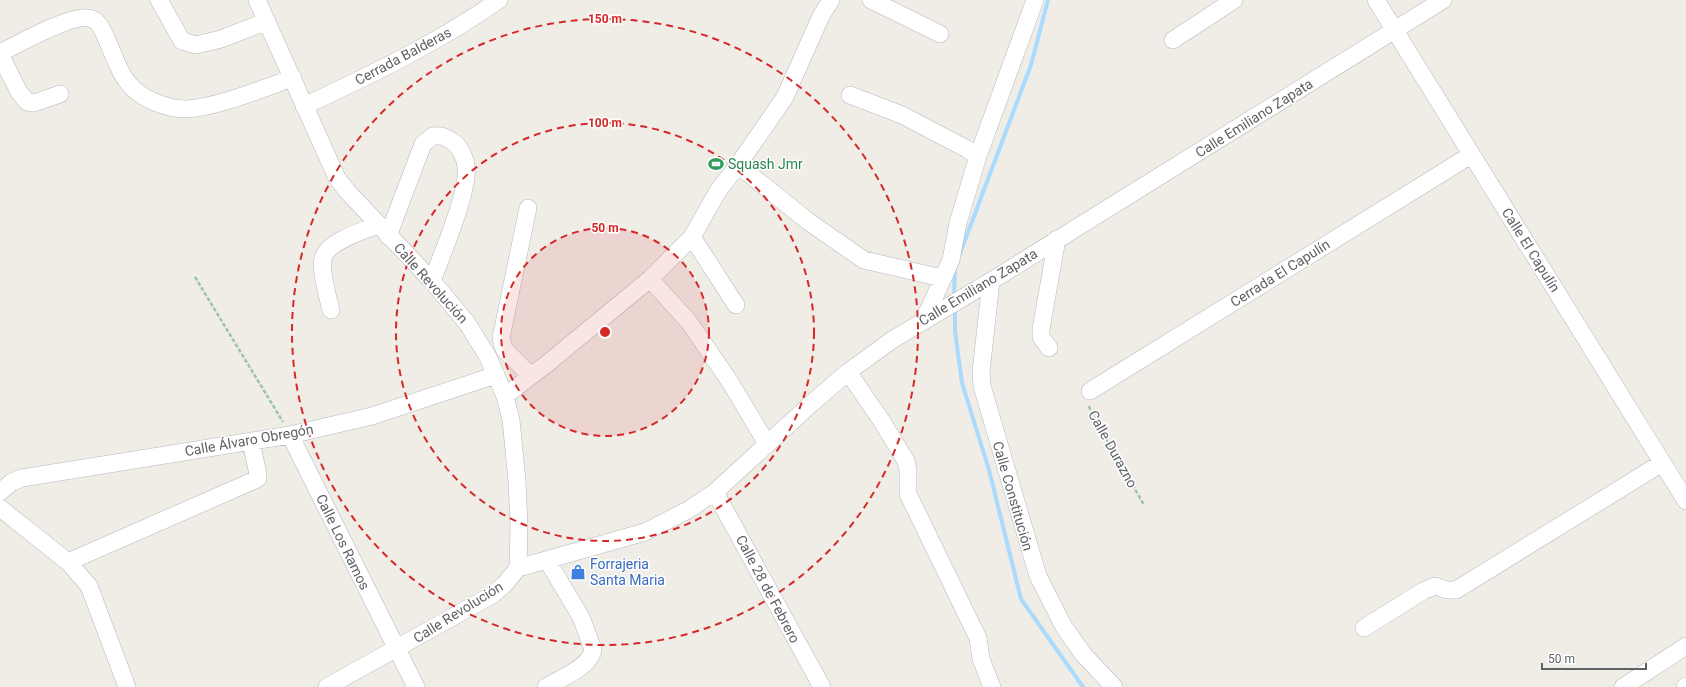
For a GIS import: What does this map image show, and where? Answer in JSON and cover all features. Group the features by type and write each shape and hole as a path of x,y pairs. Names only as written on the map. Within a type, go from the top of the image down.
{"street":[{"path":"159,0 182,41 196,45 221,39 267,21"},
{"name":"Calle Revolución","path":"257,0 337,178 383,230 432,281 467,323 488,357 505,396 511,420 517,481 519,525 518,568 505,584 492,595 327,687"},
{"name":"Cerrada Balderas","path":"304,106 349,86 424,47 471,19 499,0"},
{"path":"505,396 650,279 692,237 718,190 738,165 786,97 821,16 830,0"},
{"path":"871,0 940,34"},
{"path":"929,316 930,307 950,260 958,223 978,156 1035,0"},
{"path":"1173,40 1234,0"},
{"name":"Calle El Capulín","path":"1376,0 1686,501"},
{"name":"Calle Emiliano Zapata","path":"518,568 644,532 670,520 715,492 848,372 929,316 985,284 1443,0"},
{"path":"60,94 34,103 27,102 19,92 0,53 72,20 88,18 100,25 121,73 129,84 137,92 148,99 174,107 185,109 211,104 293,78"},
{"path":"850,95 902,115 978,156"},
{"path":"331,310 323,272 323,258 328,249 338,242 383,230 423,144 433,136 439,135 446,137 455,143 462,152 466,166 466,174 458,208 432,281"},
{"name":"Cerrada El Capulín","path":"1090,391 1471,155"},
{"path":"738,165 809,222 864,260 942,278"},
{"path":"528,208 501,338 504,349 531,376"},
{"path":"692,237 736,305"},
{"path":"1049,348 1041,337 1041,329 1057,239"},
{"path":"650,279 689,322 730,382 767,444"},
{"name":"Calle Constitución","path":"985,284 981,372 982,386 1031,559 1047,596 1064,627 1083,654 1114,687"},
{"path":"848,372 906,461 908,470 908,494 978,638 981,658 992,687"},
{"name":"Calle Álvaro Obregón","path":"0,492 12,482 22,478 176,452 251,442 290,435 372,416 496,375"},
{"name":"Calle Los Ramos","path":"290,435 416,687"},
{"path":"68,562 255,480 258,478 258,474 251,442"},
{"path":"1364,628 1423,591 1435,586 1447,590 1456,590 1662,463"},
{"name":"Calle 28 de Febrero","path":"715,492 822,687"},
{"path":"0,508 68,562 83,578 92,591 127,687"},
{"path":"546,687 585,664 593,654 593,649 581,617 547,560"},
{"path":"1623,687 1686,646"}],"path":[{"path":"195,277 290,435"},
{"name":"Calle Durazno","path":"1090,391 1088,402 1091,412 1144,506"}],"waterway":[{"path":"959,256 1031,65 1048,0"},
{"path":"954,297 955,268"},
{"path":"955,308 955,331 962,383 989,470 1021,599 1083,687"}],"place":[{"name":"Squash Jmr","path":"716,164"},
{"name":"Forrajeria Santa Maria","path":"578,572"}]}
